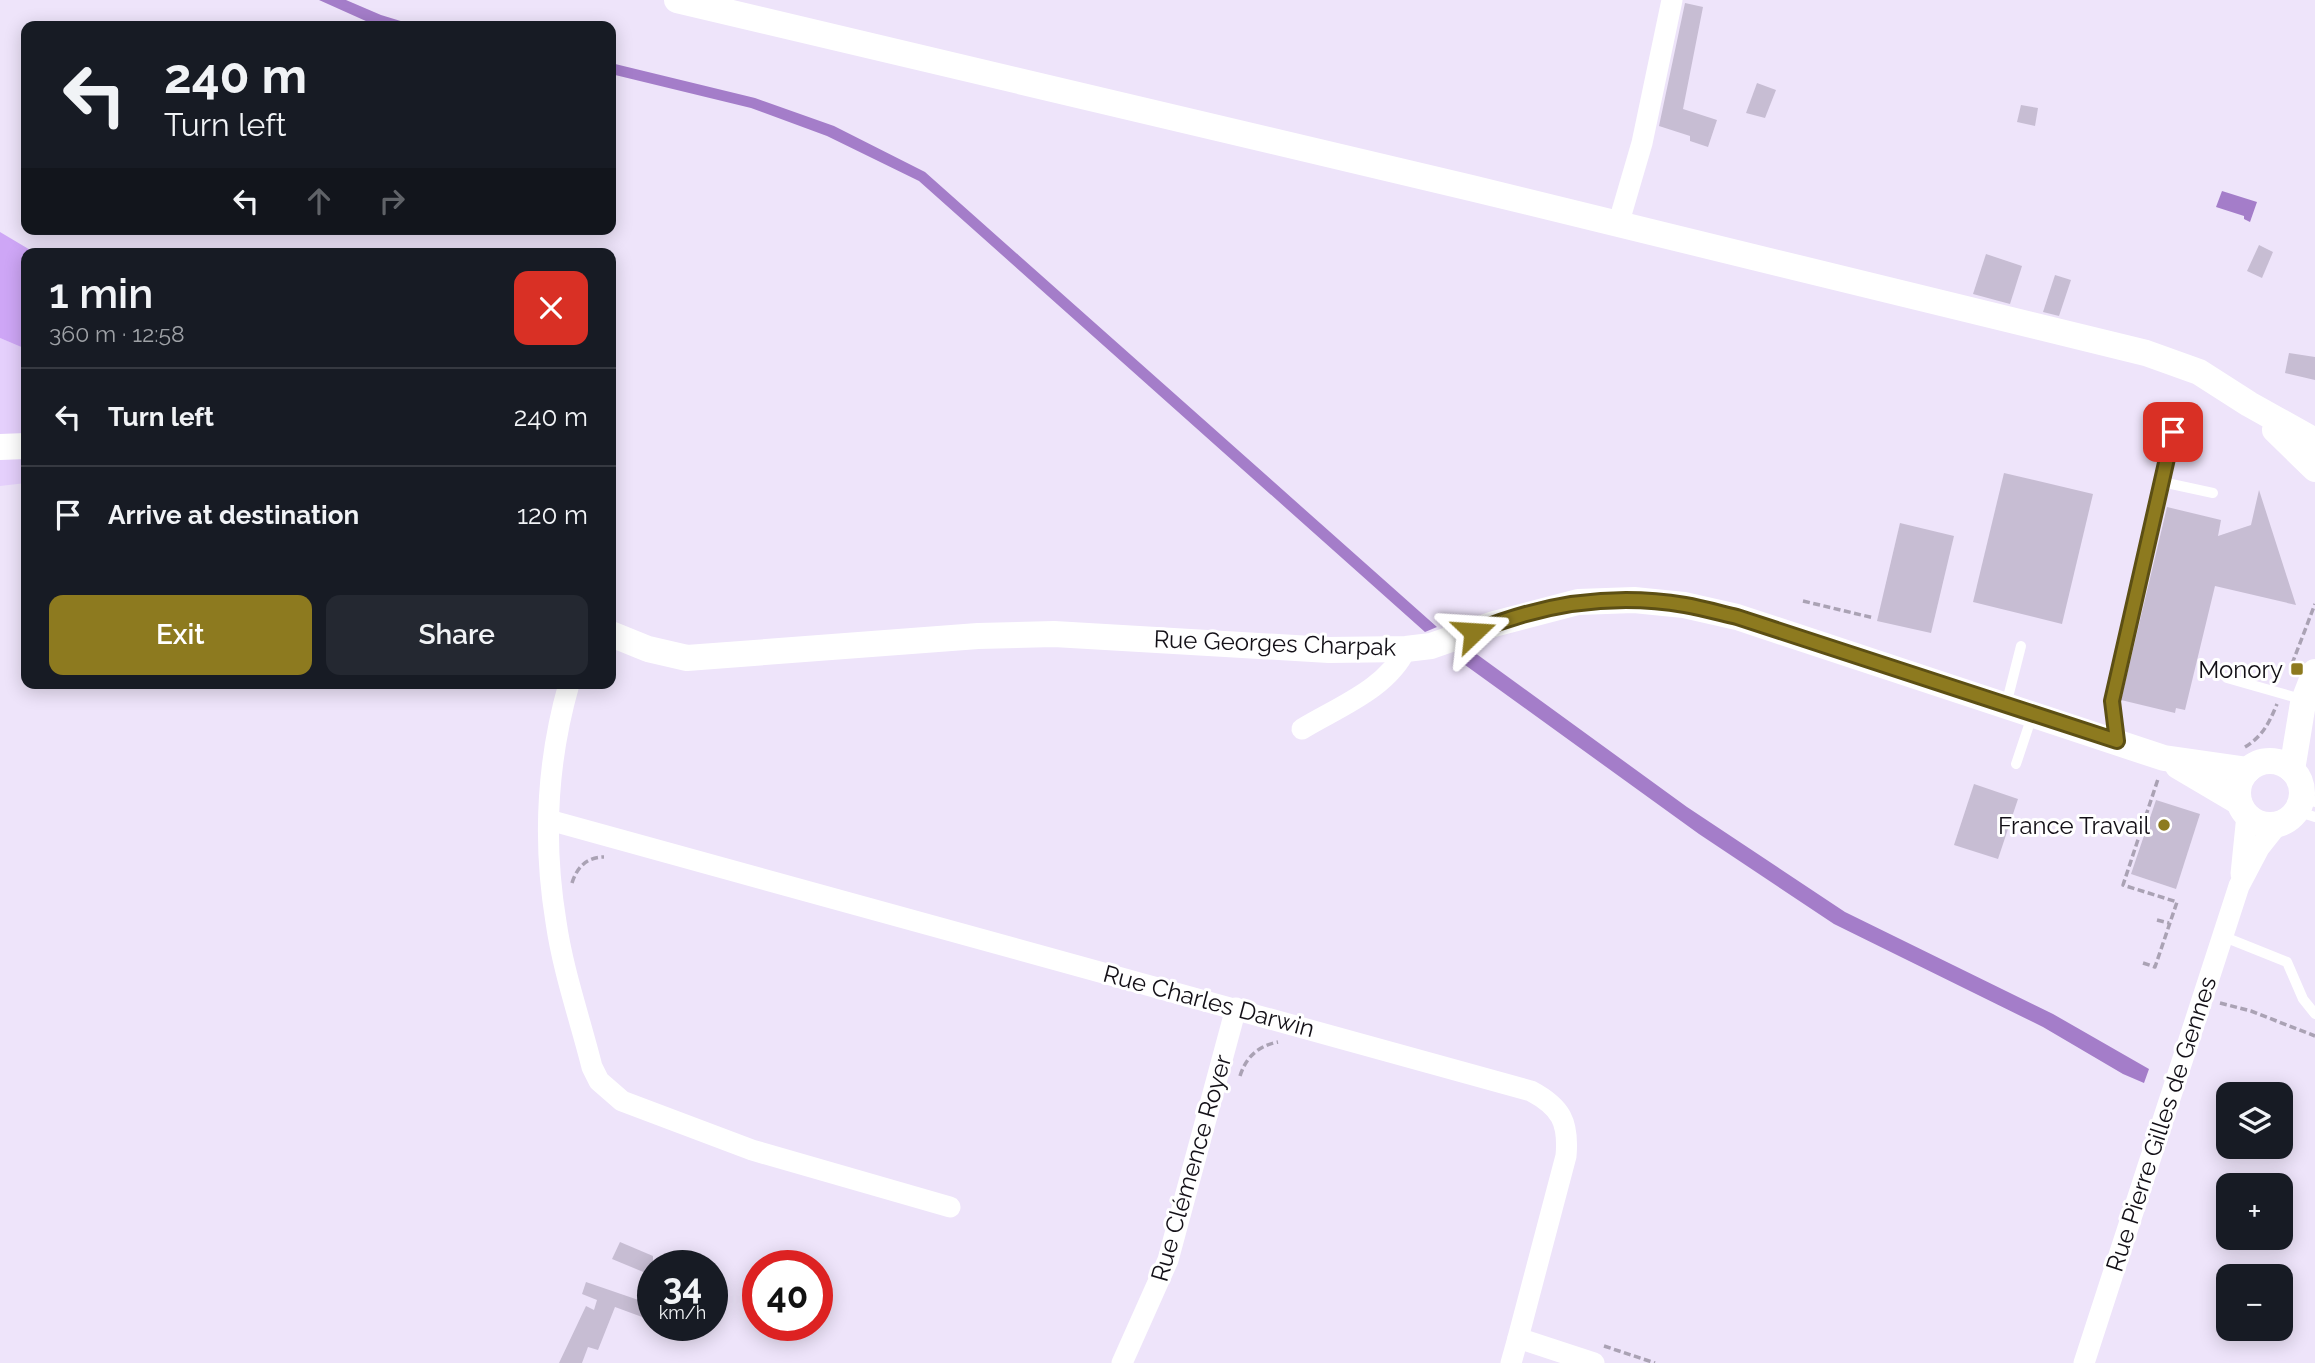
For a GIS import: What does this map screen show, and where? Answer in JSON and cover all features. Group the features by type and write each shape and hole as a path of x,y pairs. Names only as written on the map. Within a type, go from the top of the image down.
{"street":[{"path":"677,0 1353,160 2146,353 2199,372 2315,441"},
{"path":"1618,225 1642,144 1672,0"},
{"path":"2249,404 2315,469"},
{"path":"0,447 21,446"},
{"name":"Rue Georges Charpak","path":"616,636 648,649 687,658 978,636 1054,634 1329,650 1406,649 1443,643 1494,624 1578,602 1634,600 1672,604 1737,617 2117,741 2162,765 2243,808 2261,824 2300,803 2275,762 2252,760 2162,765"},
{"path":"1302,729 1391,674 1406,649"},
{"name":"Rue Pierre Gilles de Gennes","path":"2239,886 2243,808 2239,785 2252,760 2315,672"},
{"path":"568,689 555,743 549,820 556,923 592,1067 599,1082 622,1101 752,1150 950,1207"},
{"name":"Rue Pierre Gilles de Gennes","path":"2084,1363 2239,886 2259,848 2300,803 2296,699"},
{"name":"Rue Charles Darwin","path":"549,820 1236,1008 1531,1091 1546,1098 1557,1109 1567,1130 1566,1156 1518,1338"},
{"name":"Rue Clémence Royer","path":"1122,1363 1168,1260 1236,1008"},
{"path":"1511,1363 1518,1338 1594,1363"}],"lane":[{"path":"2117,741 2112,701 2173,432"},
{"path":"2162,482 2213,493"},
{"path":"2006,705 2021,646"},
{"path":"2227,678 2296,699"},
{"path":"2016,764 2033,714"},
{"path":"2222,936 2287,962 2303,999 2315,1014"}],"path":[{"path":"1803,601 1874,618"},
{"path":"2252,760 2255,740 2267,728 2277,704 2284,706 2296,699 2294,681 2288,675 2315,604"},
{"path":"2143,963 2155,967 2176,902 2123,885 2162,765"},
{"path":"569,876 571,887 578,869 584,863 598,857 606,857"},
{"path":"2158,920 2169,923"},
{"path":"2201,999 2251,1011 2315,1036"},
{"path":"1271,1038 1285,1042"}],"shaded area":[{"path":"319,0 346,0 401,21 366,21"},
{"path":"616,64 755,98 834,126 925,172 1437,627 1425,632 919,181 827,136 751,108 616,75"},
{"path":"2222,191 2257,202 2250,222 2244,219 2244,216 2216,207"},
{"path":"0,232 27,248 21,248 21,347 0,338"},
{"path":"0,338 21,347 21,484 0,486"},
{"path":"1471,650 1687,807 1845,912 2053,1014 2149,1069 2144,1083 2123,1074 2043,1027 1834,924 1699,834 1454,657"}],"building":[{"path":"1685,3 1703,7 1683,109 1717,120 1708,147 1690,141 1690,136 1659,126"},
{"path":"1757,83 1776,90 1765,118 1746,113"},
{"path":"2021,105 2038,108 2035,126 2017,122"},
{"path":"2259,245 2273,252 2262,278 2247,271"},
{"path":"1986,254 2022,266 2010,304 1973,294"},
{"path":"2055,275 2071,280 2059,316 2043,312"},
{"path":"2289,353 2315,357 2315,380 2285,373"},
{"path":"2004,473 2093,494 2062,624 1973,602"},
{"path":"2259,490 2296,605 2215,586 2185,710 2176,708 2175,713 2121,700 2167,507 2221,520 2218,536 2251,525"},
{"path":"1900,523 1954,536 1931,633 1877,621"},
{"path":"1974,784 2018,799 1998,859 1954,845"},
{"path":"2156,800 2200,814 2176,889 2131,874"},
{"path":"620,1242 639,1250 637,1269 612,1259"},
{"path":"586,1282 637,1300 637,1315 615,1307 598,1350 588,1347 582,1363 559,1363 586,1306 594,1310 597,1300 582,1294"}],"place":[{"name":"Monory","path":"2297,669"},
{"name":"France Travail","path":"2164,825"}],"route":[{"path":"1474,632 1548,608 1578,602 1634,600 1684,605 1737,617 2117,741 2112,701 2173,432"}]}
